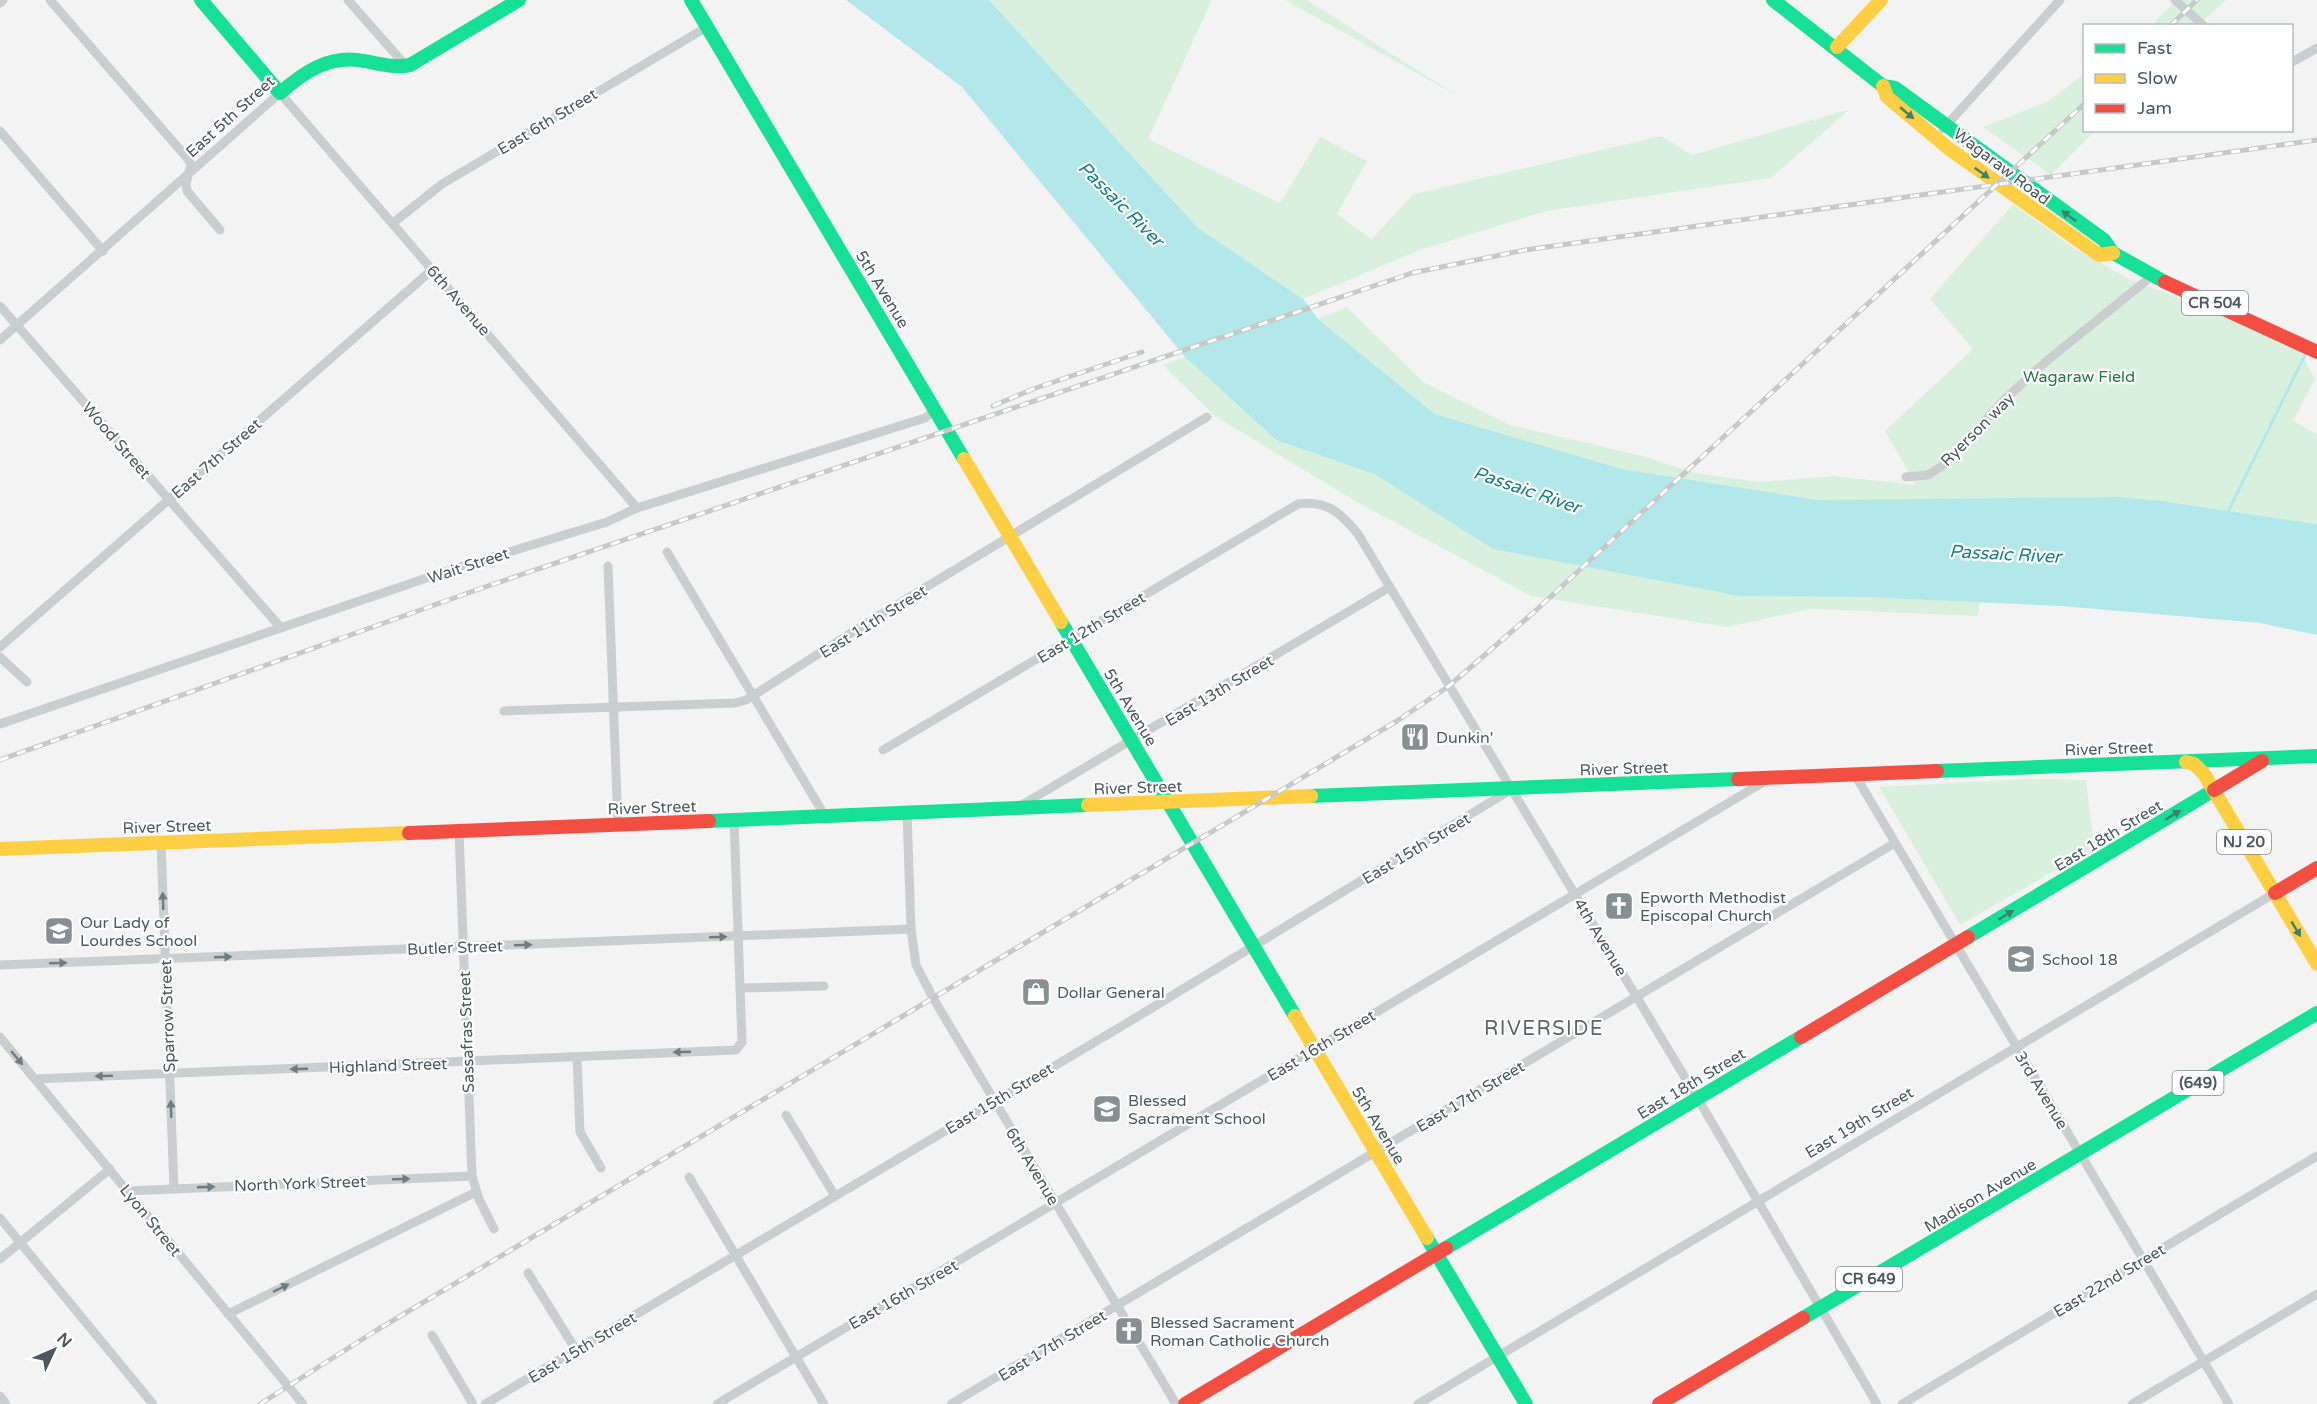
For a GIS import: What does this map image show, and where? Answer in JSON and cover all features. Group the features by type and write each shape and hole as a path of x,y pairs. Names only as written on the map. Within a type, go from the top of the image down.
{"main road":[{"path":"201,0 280,93"},
{"path":"406,66 519,0"},
{"path":"691,0 707,27"},
{"name":"Wagaraw Road","path":"1773,0 1837,47 1883,86 1887,97 1940,132 2075,240 2099,255 2113,253 2152,276 2317,352"},
{"path":"1837,47 1881,0"},
{"name":"5th Avenue","path":"707,27 1526,1404"},
{"name":"East 5th Street","path":"280,93 304,72 334,60 358,59 388,67 406,66"},
{"name":"River Street","path":"0,849 2317,756"},
{"name":"River Street","path":"2214,790 2244,770 2277,758"},
{"path":"2186,762 2199,768 2214,790"},
{"name":"NJ 20","path":"2214,790 2317,964"},
{"name":"East 18th Street","path":"1185,1404 2214,790"},
{"name":"East 19th Street","path":"2275,893 2317,868"},
{"name":"Madison Avenue","path":"1659,1404 2317,1013"}],"street":[{"path":"0,3 3,0"},
{"path":"50,0 188,159 192,165 186,183 187,191 220,230"},
{"path":"348,0 406,66"},
{"path":"1940,132 2060,0"},
{"path":"2175,0 2202,24"},
{"name":"East 6th Street","path":"393,223 442,184 707,27"},
{"path":"2293,61 2317,48"},
{"name":"East 5th Street","path":"0,340 280,93"},
{"name":"6th Avenue","path":"280,93 637,508"},
{"path":"0,131 103,251"},
{"name":"East 7th Street","path":"0,647 433,270"},
{"name":"Ryerson way","path":"1906,477 1928,475 1945,464 2005,399 2049,359 2152,276"},
{"name":"Wood Street","path":"0,306 281,628"},
{"name":"Wait Street","path":"0,724 450,570 607,522 637,508 925,418 935,410"},
{"name":"East 11th Street","path":"504,711 735,703 753,695 870,621 1207,417"},
{"name":"4th Avenue","path":"1298,504 1321,504 1343,515 1358,534 1698,1099 1877,1404"},
{"name":"East 12th Street","path":"883,750 1298,504"},
{"path":"667,552 825,816"},
{"path":"608,566 618,825"},
{"name":"East 13th Street","path":"1015,809 1390,588"},
{"path":"0,657 27,682"},
{"name":"3rd Avenue","path":"1856,775 2229,1404"},
{"name":"East 16th Street","path":"717,1404 1769,778"},
{"name":"East 15th Street","path":"484,1404 736,1256 1512,789"},
{"name":"6th Avenue","path":"907,813 911,929 916,965 933,998 1176,1404"},
{"path":"734,820 740,988 824,986"},
{"name":"Sassafras Street","path":"459,831 472,1176 476,1192 494,1228"},
{"name":"Sparrow Street","path":"161,843 174,1188"},
{"name":"East 17th Street","path":"951,1404 1895,843"},
{"name":"East 19th Street","path":"1418,1404 2275,893"},
{"name":"Butler Street","path":"0,965 911,929"},
{"name":"Highland Street","path":"35,1079 736,1050 740,1047 740,988"},
{"name":"Lyon Street","path":"0,1037 303,1404"},
{"path":"577,1057 580,1132 601,1168"},
{"path":"786,1115 835,1196"},
{"name":"East 22nd Street","path":"1902,1404 2317,1156"},
{"path":"0,1259 110,1169"},
{"name":"North York Street","path":"127,1191 472,1176"},
{"path":"689,1177 824,1404"},
{"path":"228,1314 476,1192"},
{"path":"0,1218 153,1404"},
{"path":"528,1274 576,1350"},
{"path":"2132,1404 2317,1294"},
{"path":"432,1335 473,1404"},
{"path":"0,1396 6,1404"}],"green space":[{"path":"989,0 1212,0 1148,139 1280,203 1320,137 1367,161 1337,214 1371,239 1414,194 1661,136 1692,155 1850,109 1771,178 1546,211 1420,250 1303,299 1198,228"},
{"path":"1285,0 1307,0 1458,96"},
{"path":"2176,0 2226,0 2200,24 2153,24"},
{"path":"2083,75 2083,132 2094,132 2051,175 1983,127 2047,102"},
{"name":"Wagaraw Field","path":"2013,204 2074,248 2131,280 2211,310 2300,352 2315,379 2293,421 2317,434 2317,524 2155,500 2117,497 1827,501 1622,469 1435,414 1318,319 1347,307 1423,382 1510,425 1643,456 1694,473 1759,482 1834,476 1916,485 1885,431 1973,349 1930,299"},
{"path":"1185,357 1276,440 1374,474 1493,549 1861,597 1980,602 1978,616 1810,609 1728,627 1531,596 1355,501 1215,416 1163,365"},
{"path":"2027,779 2086,780 2094,848 1960,925 1879,787"}],"water":[{"name":"Passaic River","path":"846,0 989,0 1198,228 1303,299 1318,319 1435,414 1622,469 1819,500 2117,497 2155,500 2317,524 2317,635 2260,623 2061,606 1861,597 1740,596 1493,549 1374,474 1276,440 1185,357 962,87"}],"waterway":[{"path":"2228,512 2306,353"}],"railway":[{"path":"2172,24 2197,0"},
{"path":"260,1404 377,1330 1397,721 1449,686 1533,613 2083,105"},
{"path":"0,760 482,588 1412,273 1525,250 2317,140"},
{"path":"993,406 1033,389 1142,352"}],"traffic: fast":[{"path":"201,0 280,93 298,78 318,66 340,60 393,66 410,65 519,0"},
{"path":"691,0 964,459"},
{"path":"1773,0 1883,86 1895,88 2104,240 2113,253 2165,282"},
{"path":"1061,622 1295,1016"},
{"path":"1937,771 2317,756"},
{"path":"1311,796 1738,779"},
{"path":"1968,937 2214,790"},
{"path":"709,821 1088,805"},
{"path":"1803,1318 2317,1013"},
{"path":"1446,1248 1801,1037"},
{"path":"1427,1238 1526,1404"}],"traffic: slow":[{"path":"1837,47 1881,0"},
{"path":"1883,86 1887,97 1948,148 2099,255 2113,253"},
{"path":"964,459 1061,622"},
{"path":"2186,762 2194,764 2204,774 2317,964"},
{"path":"1088,805 1311,796"},
{"path":"0,849 409,833"},
{"path":"1295,1016 1427,1238"}],"traffic: jam":[{"path":"2165,282 2317,352"},
{"path":"2214,790 2262,761"},
{"path":"1738,779 1937,771"},
{"path":"409,833 709,821"},
{"path":"2275,893 2317,868"},
{"path":"1801,1037 1968,937"},
{"path":"1185,1404 1446,1248"},
{"path":"1659,1404 1803,1318"}],"place":[{"name":"Dunkin'","path":"1415,737"},
{"name":"Epworth Methodist Episcopal Church","path":"1619,906"},
{"name":"Our Lady of Lourdes School","path":"59,931"},
{"name":"School 18","path":"2021,959"},
{"name":"Dollar General","path":"1036,992"},
{"name":"Blessed Sacrament School","path":"1107,1109"},
{"name":"Blessed Sacrament Roman Catholic Church","path":"1129,1331"}],"district":[{"name":"RIVERSIDE","path":"1544,1028"}]}
